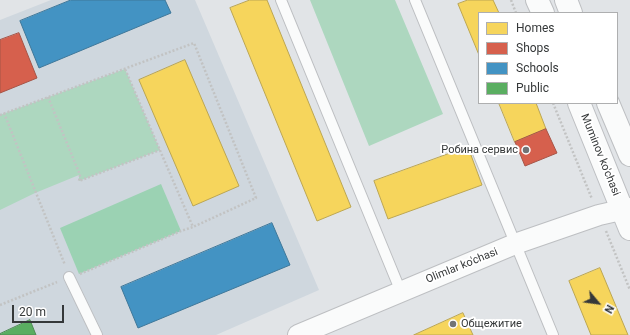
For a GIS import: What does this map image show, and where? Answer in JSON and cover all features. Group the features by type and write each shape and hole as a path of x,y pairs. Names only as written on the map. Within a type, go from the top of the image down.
{"main road":[{"path":"537,0 543,12"},
{"path":"566,0 571,12"},
{"name":"Muminov ko'chasi","path":"579,104 627,216"},
{"path":"608,104 630,155"}],"street":[{"name":"Olimlar ko'chasi","path":"298,335 515,244 599,215 627,216"}],"lane":[{"path":"281,0 401,292"},
{"path":"415,0 553,335"},
{"path":"70,277 97,335"}],"path":[{"path":"511,0 516,12"},
{"path":"0,115 194,43 256,198 193,227 0,305"},
{"path":"126,69 193,227"},
{"path":"48,97 80,175 79,181 160,150"},
{"path":"4,113 70,277"}],"shaded area":[{"path":"51,0 195,0 319,290 216,335 0,335 0,20"}],"green space":[{"path":"310,0 395,0 443,114 369,146"},
{"path":"125,69 160,150 79,181 79,175 35,193 0,210 0,115"},
{"path":"161,184 181,231 79,274 60,228"}],"building: Homes":[{"path":"250,0 267,0 351,207 317,221 230,8"},
{"path":"468,0 493,0 499,12 478,12 478,53 458,4"},
{"path":"185,60 239,186 193,206 139,80"},
{"path":"499,104 536,104 546,129 515,142"},
{"path":"468,147 482,185 388,219 374,181"},
{"path":"600,268 628,335 591,335 569,281"},
{"name":"Общежитие","path":"463,313 473,335 414,335"}],"building: Shops":[{"path":"19,33 37,78 0,93 0,40"},
{"path":"546,129 557,153 525,166 515,142"}],"building: Schools":[{"path":"71,0 165,0 171,13 39,68 20,21"},
{"path":"272,223 290,265 138,328 121,287"}],"building: Public":[{"path":"30,320 36,335 0,335 0,334"}],"place":[{"name":"Робина сервис","path":"526,150"},
{"name":"Общежитие","path":"453,324"}]}
